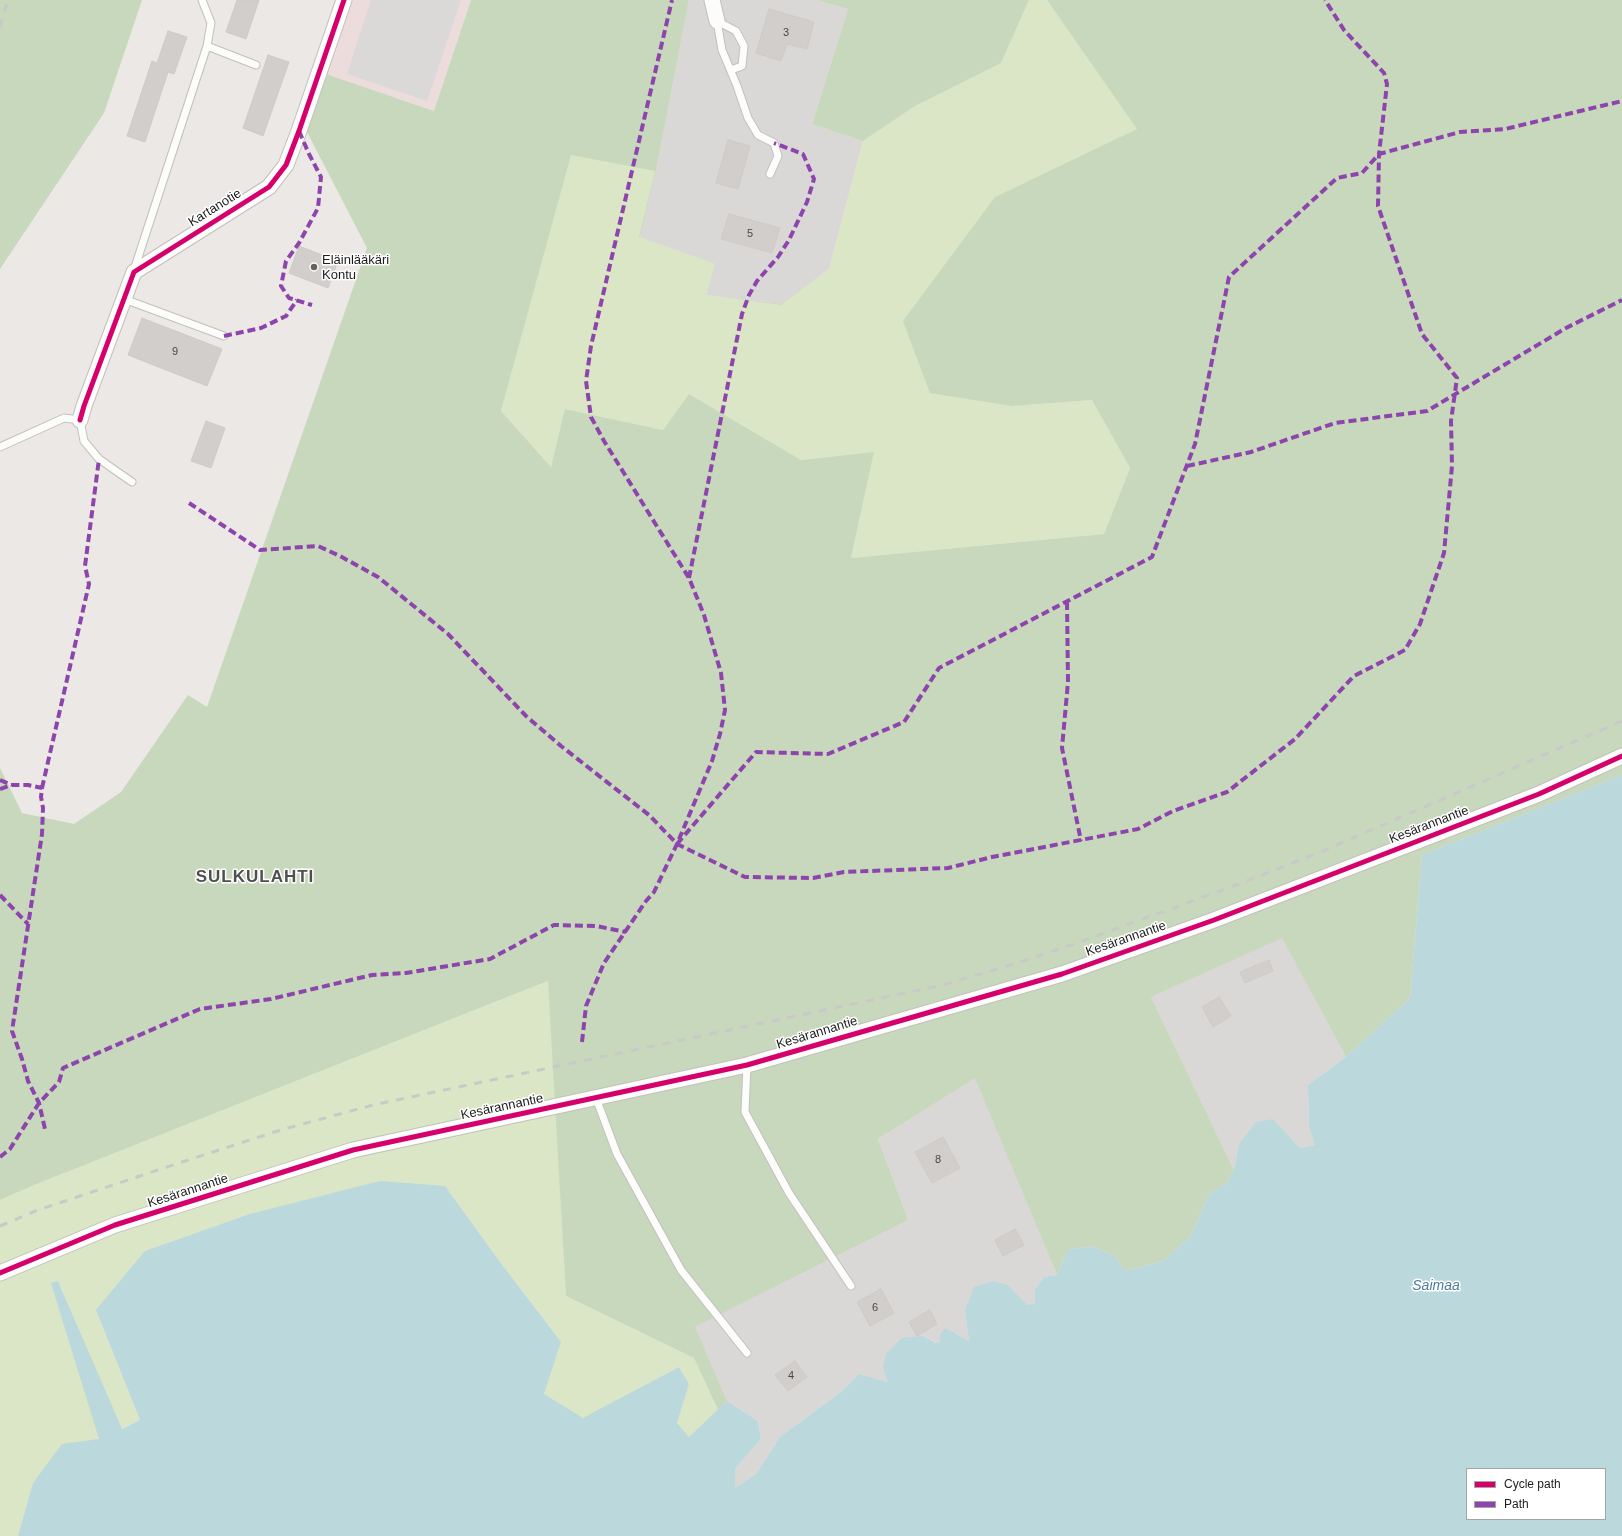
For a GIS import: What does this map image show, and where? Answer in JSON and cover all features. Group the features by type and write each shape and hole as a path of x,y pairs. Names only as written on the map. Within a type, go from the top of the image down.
{"street":[{"name":"Kartanotie","path":"134,272 269,187 286,165 344,0"},
{"path":"712,0 717,21"},
{"path":"80,420 134,272"},
{"name":"Kesärannantie","path":"0,1273 115,1225 354,1150 747,1065 1062,974 1214,920 1532,797 1622,756"}],"lane":[{"path":"134,272 207,46 211,23 202,0"},
{"path":"717,21 722,50 731,70 748,118 758,135 774,143 778,156 770,174"},
{"path":"717,21 736,31 744,46 742,66 731,70"},
{"path":"207,46 256,65"},
{"path":"124,299 224,336"},
{"path":"0,447 64,418 80,420 84,441 99,459 132,482"},
{"path":"747,1065 745,1112 789,1193 851,1286"},
{"path":"596,1098 617,1154 681,1270 747,1352"}],"shaded area":[{"path":"351,0 471,0 435,111 326,74"},
{"path":"371,0 461,0 427,101 347,74"},
{"path":"689,0 816,0 848,9 812,124 863,141 829,269 781,304 706,295 716,264 640,237 656,171"},
{"path":"1282,937 1346,1057 1308,1085 1309,1127 1315,1145 1300,1148 1273,1119 1239,1144 1234,1170 1151,997"},
{"path":"976,1077 1057,1275 1044,1277 1035,1289 1035,1304 1027,1306 1008,1285 994,1281 965,1310 969,1341 954,1333 937,1343 923,1336 888,1382 859,1374 841,1392 780,1437 756,1474 734,1489 735,1469 761,1439 758,1421 727,1401 694,1327 908,1220 878,1139"}],"green space":[{"path":"0,0 142,0 104,113 0,269"},
{"path":"471,0 689,0 656,171 640,237 716,264 706,295 715,264 639,237 655,171 571,155 501,411 551,467 565,409 663,430 689,394 801,460 874,452 851,558 1104,534 1130,468 1092,400 1012,406 930,393 903,321 995,197 1137,129 1047,0 1622,0 1622,775 1422,855 1410,998 1346,1057 1282,938 1151,997 1234,1170 1227,1183 1210,1193 1190,1237 1163,1261 1125,1271 1115,1256 1092,1246 1068,1250 1057,1275 975,1078 878,1139 908,1220 695,1327 727,1401 718,1410 694,1358 566,1296 548,981 34,1185 0,1200 0,768 22,813 74,824 121,792 188,695 207,707 367,248 306,130 326,74 434,111"},
{"path":"816,0 1029,0 1001,63 915,106 863,141 812,124 848,9"},
{"path":"1029,0 1047,0 1138,129 995,197 1012,406 1092,400 1130,468 1104,534 851,558 874,452 801,460 689,394 663,430 566,409 551,467 501,411 571,154 655,171 639,237 715,264 706,295 781,305 829,269 863,141 915,106 1001,63"},
{"path":"829,269 781,305 706,295 781,304"},
{"path":"549,981 566,1296 694,1358 718,1410 689,1437 677,1423 689,1384 679,1367 583,1419 544,1394 561,1342 500,1262 445,1186 96,1310 140,1420 121,1429 59,1282 99,1439 33,1483 18,1536 0,1536 0,1200 34,1185"}],"water":[{"name":"Saimaa","path":"1622,775 1622,1536 18,1536 33,1483 62,1444 99,1439 51,1283 58,1281 122,1429 140,1420 96,1310 145,1251 250,1214 380,1181 445,1186 500,1262 561,1342 544,1394 583,1418 679,1367 689,1384 677,1423 689,1437 727,1401 758,1421 761,1439 735,1469 735,1488 756,1474 780,1437 841,1392 859,1374 888,1382 883,1367 886,1354 902,1338 923,1336 936,1343 940,1342 940,1335 945,1328 969,1341 965,1310 974,1287 994,1281 1008,1285 1027,1305 1035,1304 1035,1289 1044,1277 1057,1275 1068,1250 1092,1246 1115,1256 1125,1271 1163,1261 1190,1237 1210,1193 1227,1183 1234,1170 1239,1144 1256,1122 1273,1119 1300,1148 1315,1145 1309,1127 1308,1085 1346,1057 1410,998 1422,855"}],"building":[{"path":"237,0 259,0 246,39 226,32"},
{"path":"769,9 814,22 807,49 787,44 781,61 756,53"},
{"path":"168,31 187,37 174,74 168,72 145,142 127,136 152,61 157,63"},
{"path":"268,55 289,62 263,136 243,128"},
{"path":"728,140 750,146 738,189 716,183"},
{"path":"729,214 780,228 772,253 721,239"},
{"name":"Eläinlääkäri Kontu","path":"299,246 338,261 328,288 289,273"},
{"path":"142,318 222,349 207,386 128,355"},
{"path":"206,421 225,428 211,468 191,461"},
{"path":"1269,960 1273,971 1245,983 1240,972"},
{"path":"1219,997 1231,1016 1213,1027 1202,1007"},
{"path":"943,1137 960,1168 932,1183 915,1152"},
{"path":"1015,1229 1024,1245 1003,1256 995,1240"},
{"path":"881,1289 894,1313 870,1326 857,1302"},
{"path":"930,1310 937,1324 917,1336 909,1322"},
{"path":"795,1361 807,1377 788,1391 775,1375"}],"railway":[{"path":"0,27 8,0"},
{"path":"0,1226 38,1210 182,1162 284,1129 373,1105 943,985 1014,964 1077,943 1239,884 1323,851 1622,721"}],"marked path":[{"path":"582,1042 586,1006 604,963 646,901 654,892 677,844 712,761 725,710 721,673 704,615 689,578 604,441 591,417 586,381 591,346 672,0"},
{"path":"189,503 260,550 318,546 340,556 378,577 448,634 526,716 561,746 649,815 677,844 745,877 813,878 844,872 948,868 992,857 1138,829 1173,811 1227,792 1295,739 1354,676 1405,650 1420,624 1444,553 1452,466 1451,421 1457,378 1422,334 1378,206 1379,154 1387,84 1384,73 1344,30 1325,0"},
{"path":"677,844 756,752 828,754 904,722 939,668 1152,557 1195,444 1229,277 1337,178 1362,173 1379,154 1460,132 1505,129 1622,101"},
{"path":"299,131 321,177 318,208 299,243 286,261 281,286 289,298 312,305"},
{"path":"689,578 742,314 749,295 757,281 778,257 789,240 807,202 814,179 803,154 774,143"},
{"path":"224,336 261,328 286,316 297,300"},
{"path":"1187,466 1251,452 1335,423 1427,411 1566,328 1622,300"},
{"path":"42,788 89,584 85,566 99,459"},
{"path":"1067,602 1068,682 1062,748 1081,841"},
{"path":"0,780 12,785"},
{"path":"0,789 12,785 28,785 42,788 42,834 12,1031 28,1081 39,1103 45,1129"},
{"path":"0,895 28,924"},
{"path":"0,1157 10,1149 39,1103 59,1082 63,1068 200,1009 271,999 372,975 406,973 490,959 554,925 596,926 626,932"}],"cycle path":[{"path":"80,420 134,272 269,187 286,165 344,0"},
{"path":"0,1273 115,1225 353,1150 747,1065 1062,974 1214,920 1539,794 1622,756"}],"place":[{"name":"Eläinlääkäri Kontu","path":"314,267"}],"district":[{"name":"SULKULAHTI","path":"255,877"}]}
